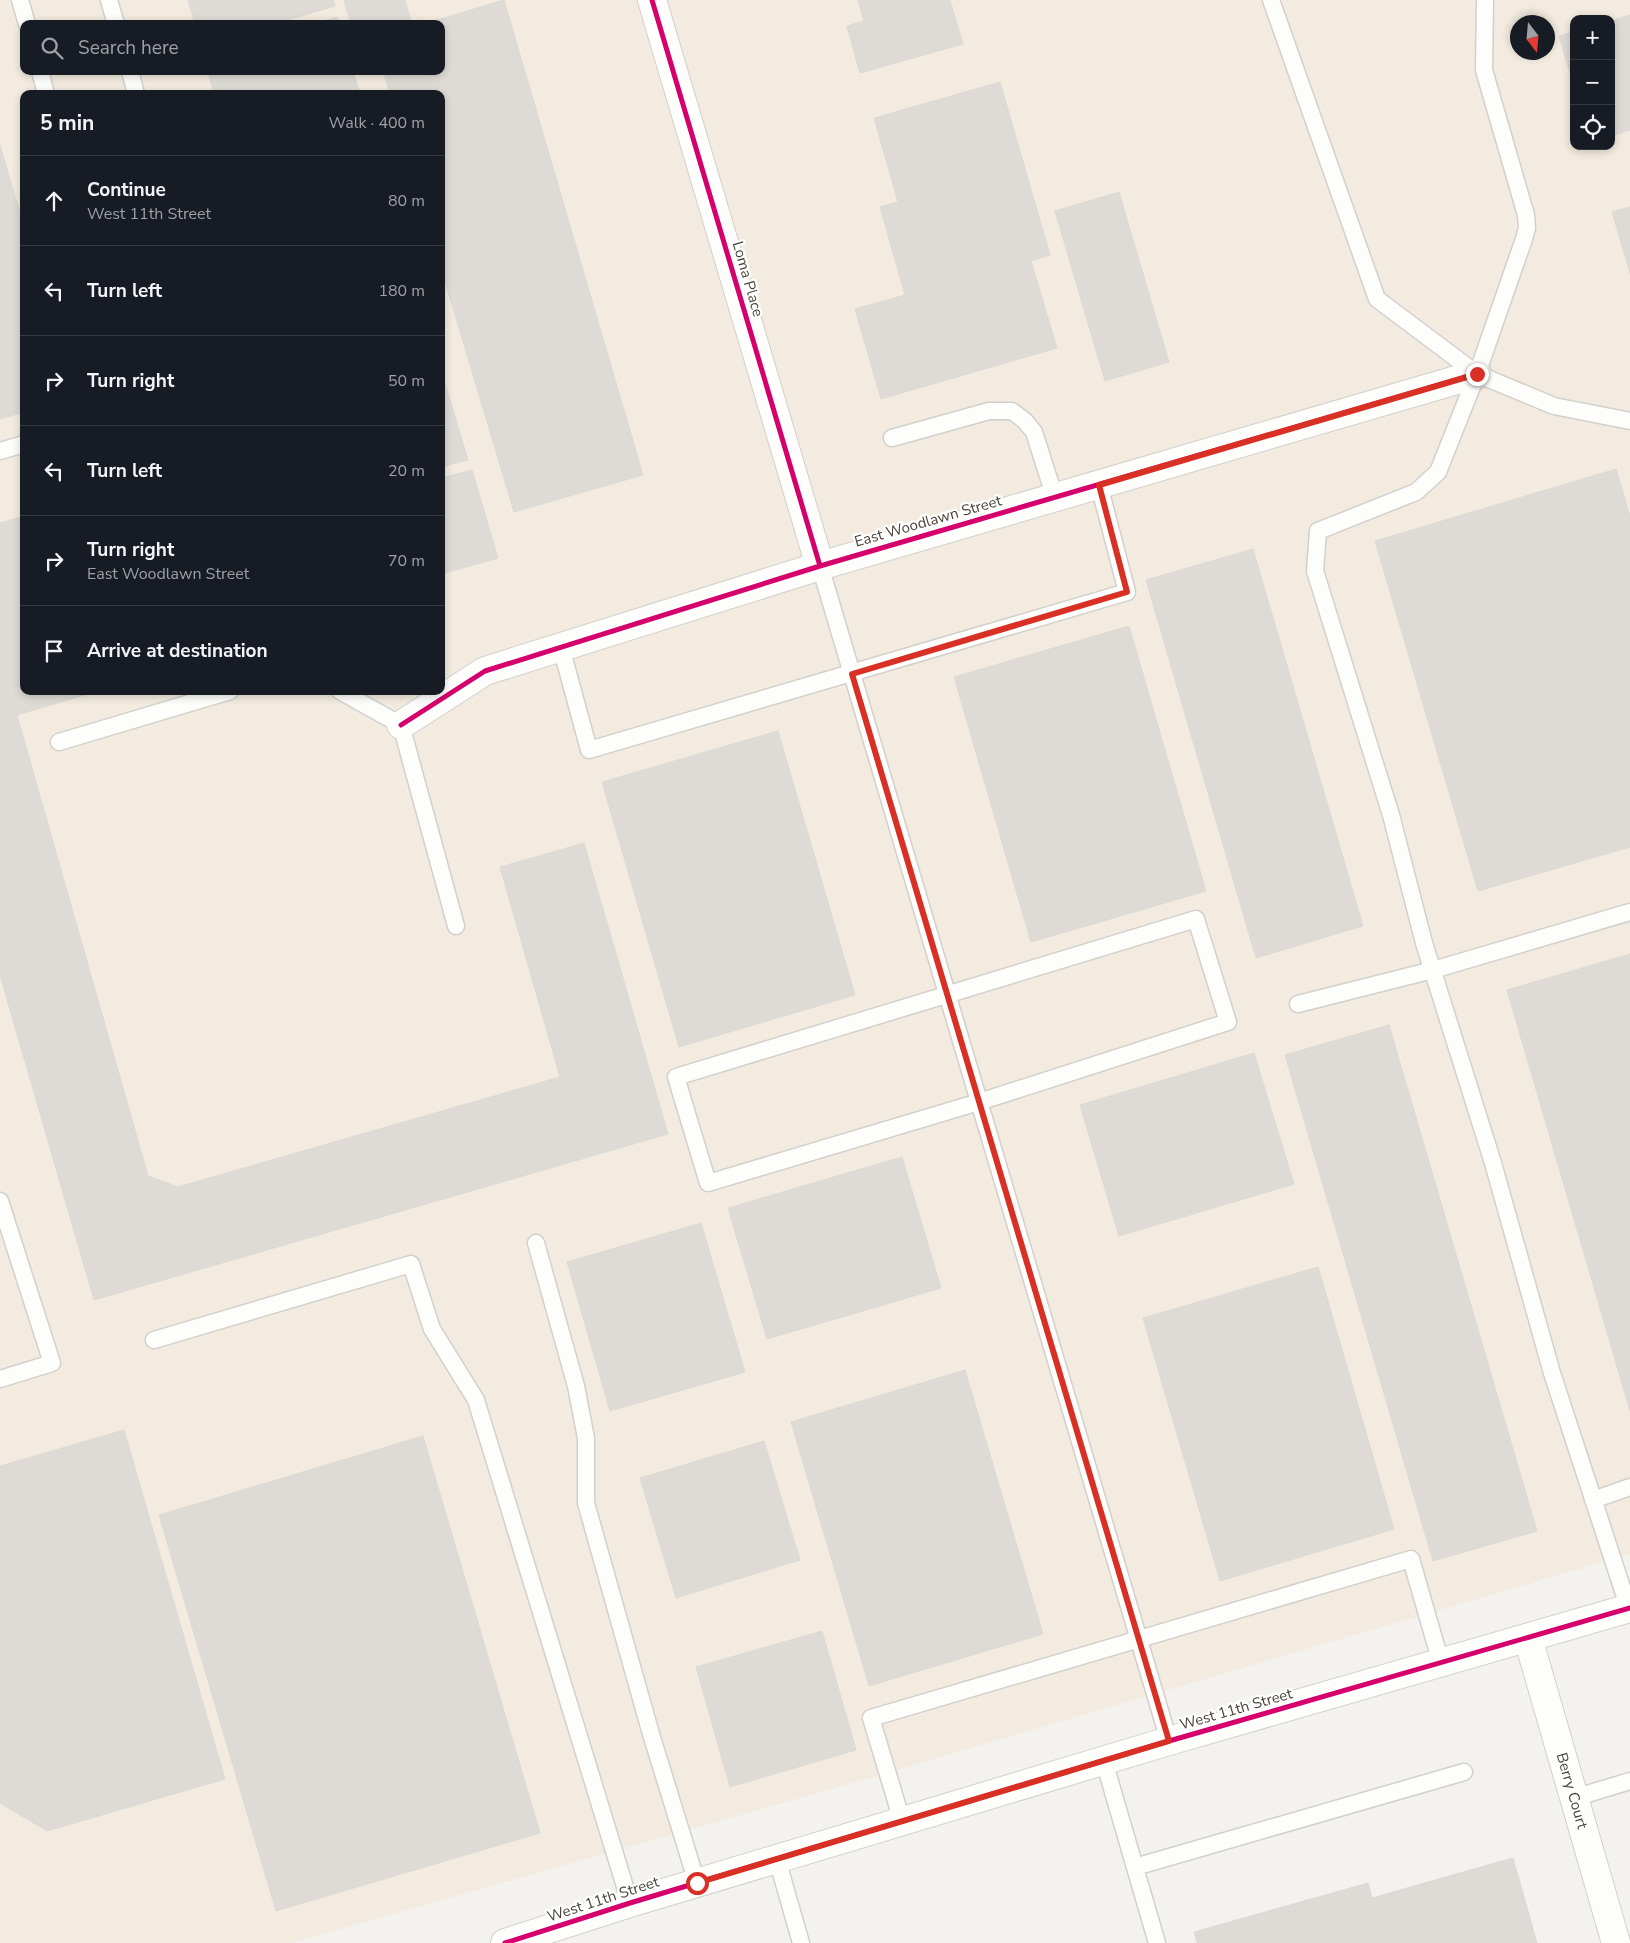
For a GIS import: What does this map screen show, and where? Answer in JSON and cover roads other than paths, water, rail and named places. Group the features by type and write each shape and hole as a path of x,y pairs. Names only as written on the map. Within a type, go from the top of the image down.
{"street":[{"name":"Loma Place","path":"652,0 820,566"},
{"name":"East Woodlawn Street","path":"401,726 486,671 820,566 1477,374"},
{"name":"West 11th Street","path":"515,1942 630,1903 1169,1741 1629,1609"},
{"name":"Berry Court","path":"1528,1638 1616,1943"}],"lane":[{"path":"20,0 26,20"},
{"path":"109,0 115,20"},
{"path":"1271,0 1377,299 1477,374 1554,406 1630,421"},
{"path":"1485,0 1484,70 1526,214 1527,228 1477,374 1438,472 1416,492 1318,531 1315,571 1391,815 1433,970 1493,1163 1552,1373 1629,1609"},
{"path":"41,75 45,90"},
{"path":"131,75 135,90"},
{"path":"892,438 989,411 1012,411 1025,420 1034,432 1055,498"},
{"path":"0,451 20,445"},
{"path":"561,647 589,750 1127,592 1099,485"},
{"path":"820,566 1169,1741"},
{"path":"59,742 217,695"},
{"path":"347,695 401,726 456,926"},
{"path":"1298,1004 1433,970 1630,912"},
{"path":"1196,919 1228,1022 979,1102 708,1184 676,1076 1196,919"},
{"path":"0,1201 52,1363 0,1379"},
{"path":"536,1242 576,1386 586,1438 586,1503 651,1734 697,1883"},
{"path":"154,1340 410,1264 432,1329 476,1400 630,1903"},
{"path":"1593,1500 1630,1488"},
{"path":"902,1821 871,1718 1411,1559 1440,1663"},
{"path":"1104,1761 1157,1943"},
{"path":"1135,1866 1464,1772"},
{"path":"1574,1798 1630,1781"},
{"path":"777,1860 801,1943"}]}
